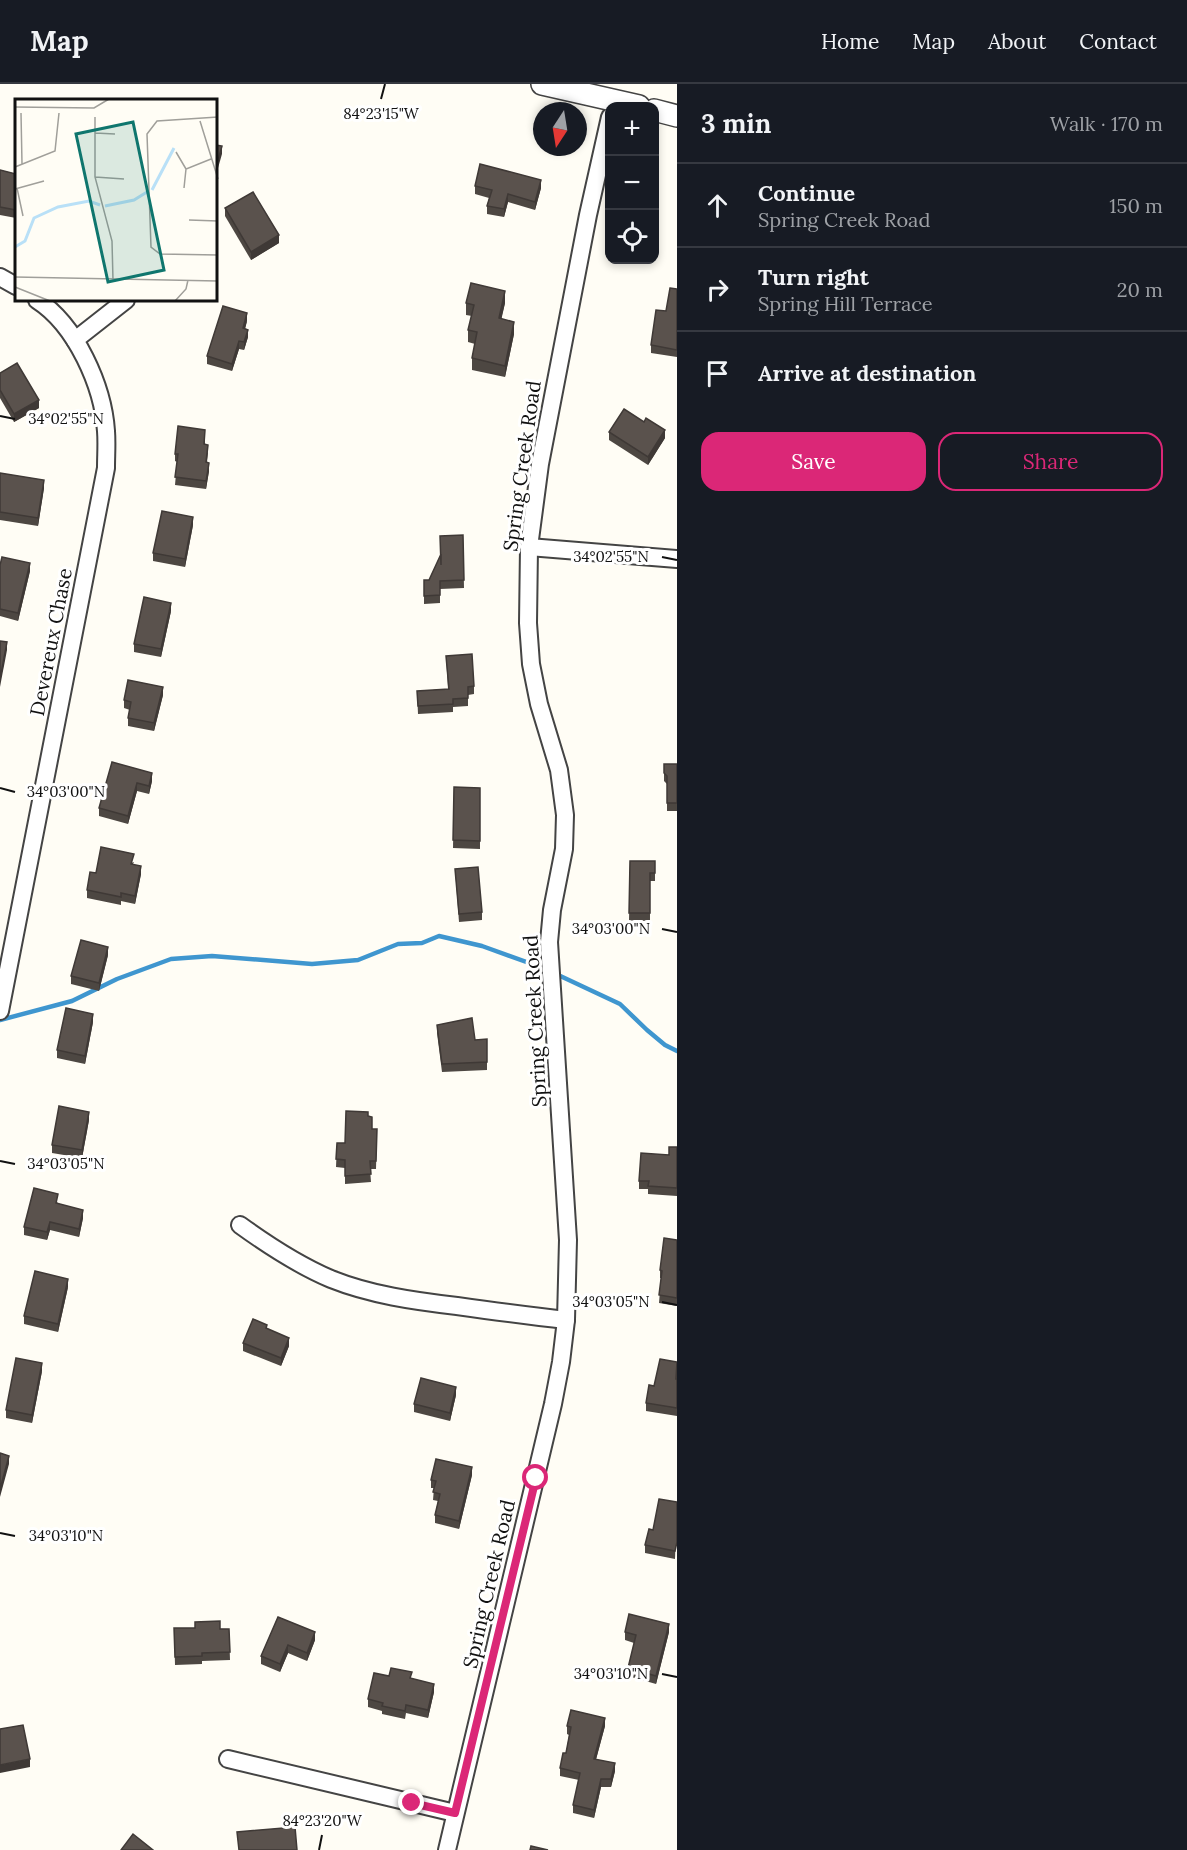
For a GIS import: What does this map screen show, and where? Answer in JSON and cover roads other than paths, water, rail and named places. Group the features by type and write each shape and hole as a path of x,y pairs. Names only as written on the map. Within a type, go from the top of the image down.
{"street":[{"path":"543,84 605,106"},
{"path":"659,111 677,116"},
{"name":"Spring Creek Road","path":"447,1850 553,1404 566,1320 568,1240 549,942 552,910 564,849 565,815 559,770 539,704 531,664 528,624 530,547 542,453 605,139"},
{"path":"0,277 15,285"},
{"name":"Devereux Chase","path":"0,1011 106,468 106,430 96,382 75,340 64,324 39,302"},
{"path":"75,340 123,302"},
{"path":"530,547 677,559"},
{"path":"240,1225 269,1246 300,1264 365,1291 412,1300 566,1320"},
{"path":"228,1760 455,1813"}],"waterway":[{"path":"0,1020 72,1001 117,979 171,959 212,956 312,964 358,960 398,944 422,943 439,936 482,946 546,969"},
{"path":"556,974 620,1004 665,1045 677,1051"}]}
